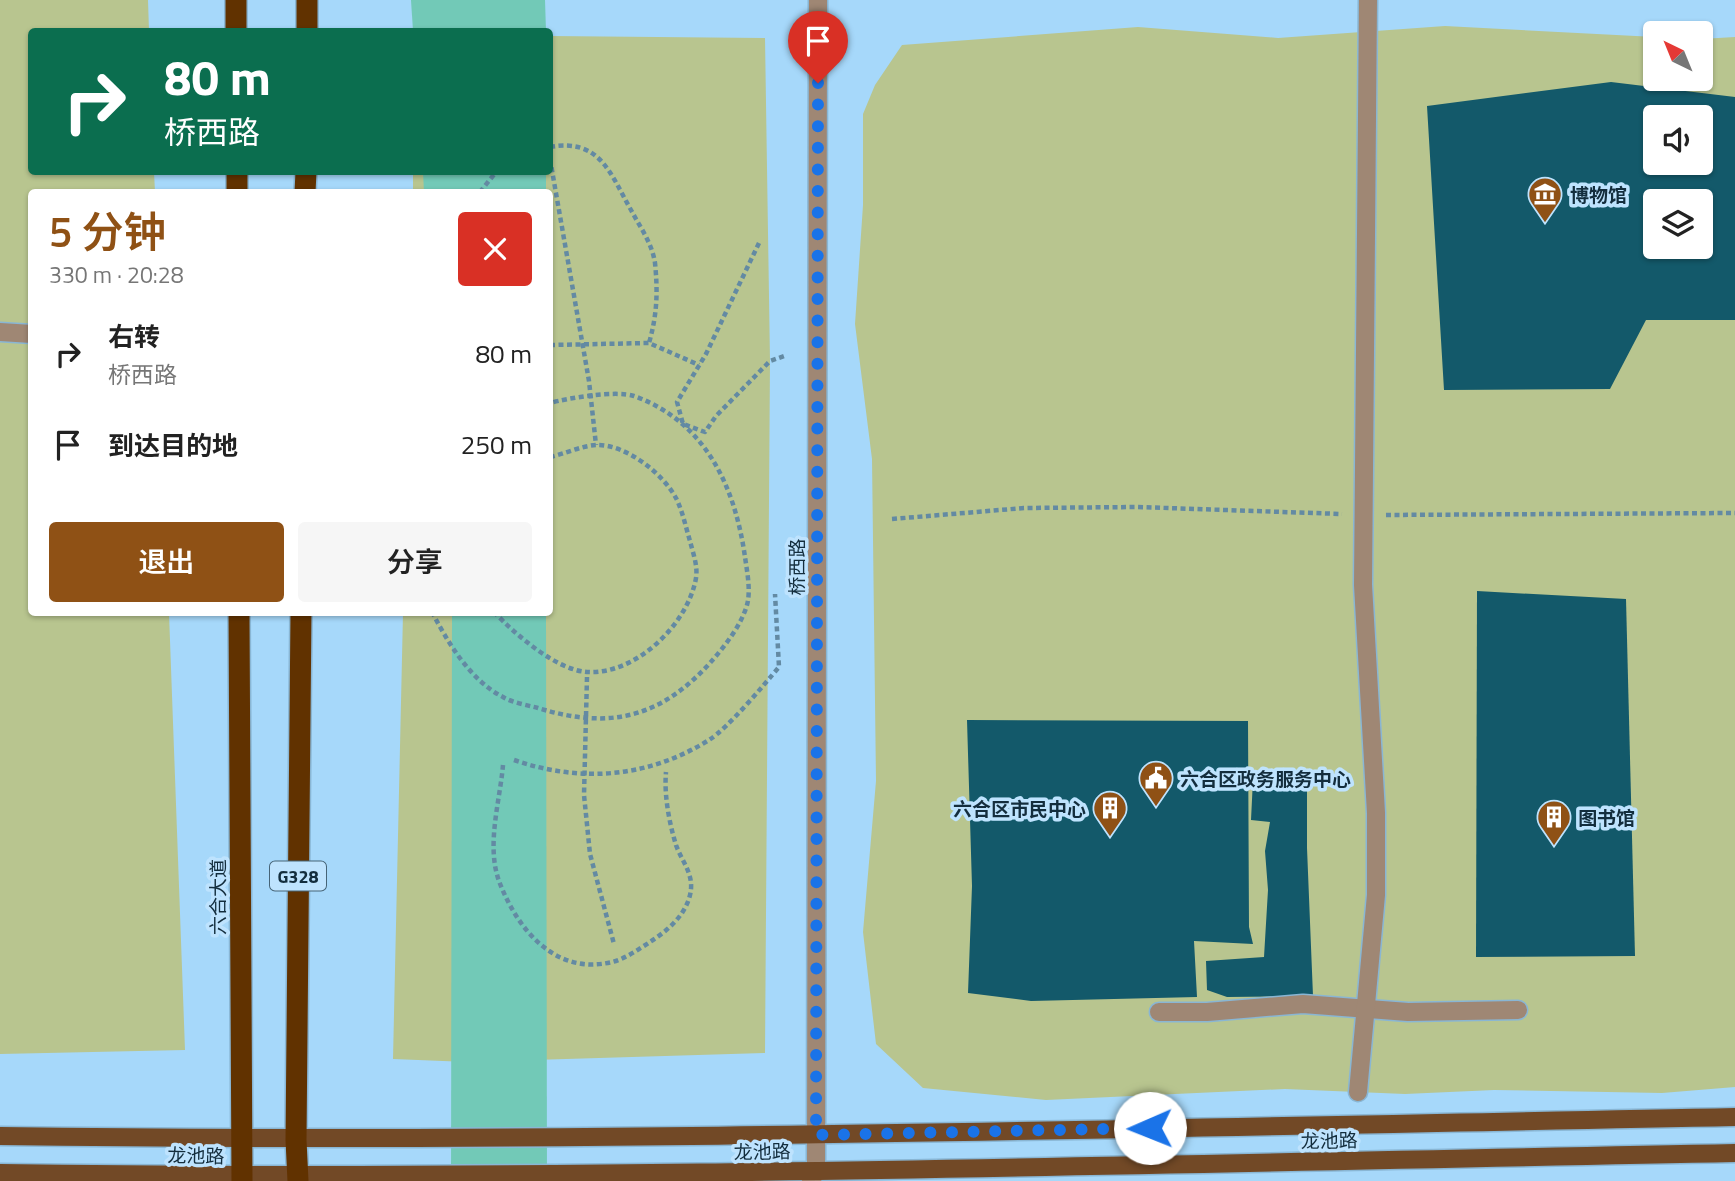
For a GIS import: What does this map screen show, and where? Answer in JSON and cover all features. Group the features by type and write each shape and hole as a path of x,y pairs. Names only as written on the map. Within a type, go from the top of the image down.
{"highway":[{"path":"236,0 236,28"},
{"path":"307,0 307,28"},
{"name":"六合大道","path":"239,616 242,1179"},
{"name":"G328","path":"298,1179 296,1140 301,616"}],"main road":[{"name":"龙池路","path":"0,1136 296,1140 816,1135 1735,1117"},
{"name":"龙池路","path":"0,1173 242,1179 814,1176 1735,1153"}],"street":[{"name":"桥西路","path":"814,1176 818,0"},
{"path":"1358,1092 1376,882 1376,813 1363,585 1368,0"},
{"path":"0,332 28,334"},
{"path":"1159,1012 1207,1012 1303,1004 1408,1012 1518,1010"}],"path":[{"path":"553,148 581,148 601,159 615,177 644,230 655,261 658,312 649,343"},
{"path":"482,189 494,175"},
{"path":"553,175 589,381 596,445"},
{"path":"435,616 463,661 503,697 565,716 607,721 663,704 683,690 726,645 747,604 737,511 716,463 682,424 677,402 706,354 759,243"},
{"path":"553,345 649,343 699,365"},
{"path":"553,403 632,395 682,424 705,432 716,416 770,361 787,355"},
{"path":"498,616 514,634 553,659 586,672 620,668 651,647 675,625 690,600 696,575 694,557 677,500 643,464 620,449 596,445 553,456"},
{"path":"892,519 1037,508 1139,507 1349,514"},
{"path":"1374,515 1735,513"},
{"path":"514,760 569,774 630,773 710,739 779,667 775,594"},
{"path":"587,677 584,795 590,855 614,944"},
{"path":"503,765 494,859 499,880 516,918 528,933 562,960 578,962 613,962 654,939 684,911 691,893 690,873 676,845 664,791 666,772"}],"shaded area":[{"path":"0,0 148,0 149,28 28,28 28,175 154,175 155,189 28,189 28,616 169,616 185,1050 0,1054"},
{"path":"411,0 545,0 546,28 413,28"},
{"path":"1445,26 1643,36 1643,91 1713,91 1713,38 1735,37 1735,1087 1662,1093 1494,1090 1405,1094 1285,1089 1046,1100 923,1088 876,1044 863,932 876,781 872,459 855,324 863,205 863,114 875,85 902,45 1138,27 1278,38"},
{"path":"553,36 765,38 770,361 765,1053 468,1062 393,1059 403,616 553,616 553,189 413,189 413,175 553,175"},
{"path":"423,175 546,175 546,189 424,189"},
{"path":"452,616 546,616 547,1181 451,1181"}],"building":[{"name":"博物馆","path":"1611,82 1643,86 1643,91 1685,91 1735,97 1735,320 1646,320 1610,389 1444,390 1427,106"},
{"name":"图书馆","path":"1477,591 1626,599 1635,956 1476,957"},
{"name":"六合区市民中心","path":"967,720 1248,721 1249,927 1253,944 1194,941 1197,997 1031,1001 968,993 972,886"},
{"path":"1307,778 1313,996 1227,997 1207,990 1206,961 1264,957 1268,890 1265,851 1270,822 1251,820 1253,779"}],"place":[{"name":"博物馆","path":"1545,224"},
{"name":"六合区政务服务中心","path":"1156,808"},
{"name":"六合区市民中心","path":"1110,838"},
{"name":"图书馆","path":"1554,847"}],"route":[{"path":"818,83 816,1135 1150,1128"}]}
